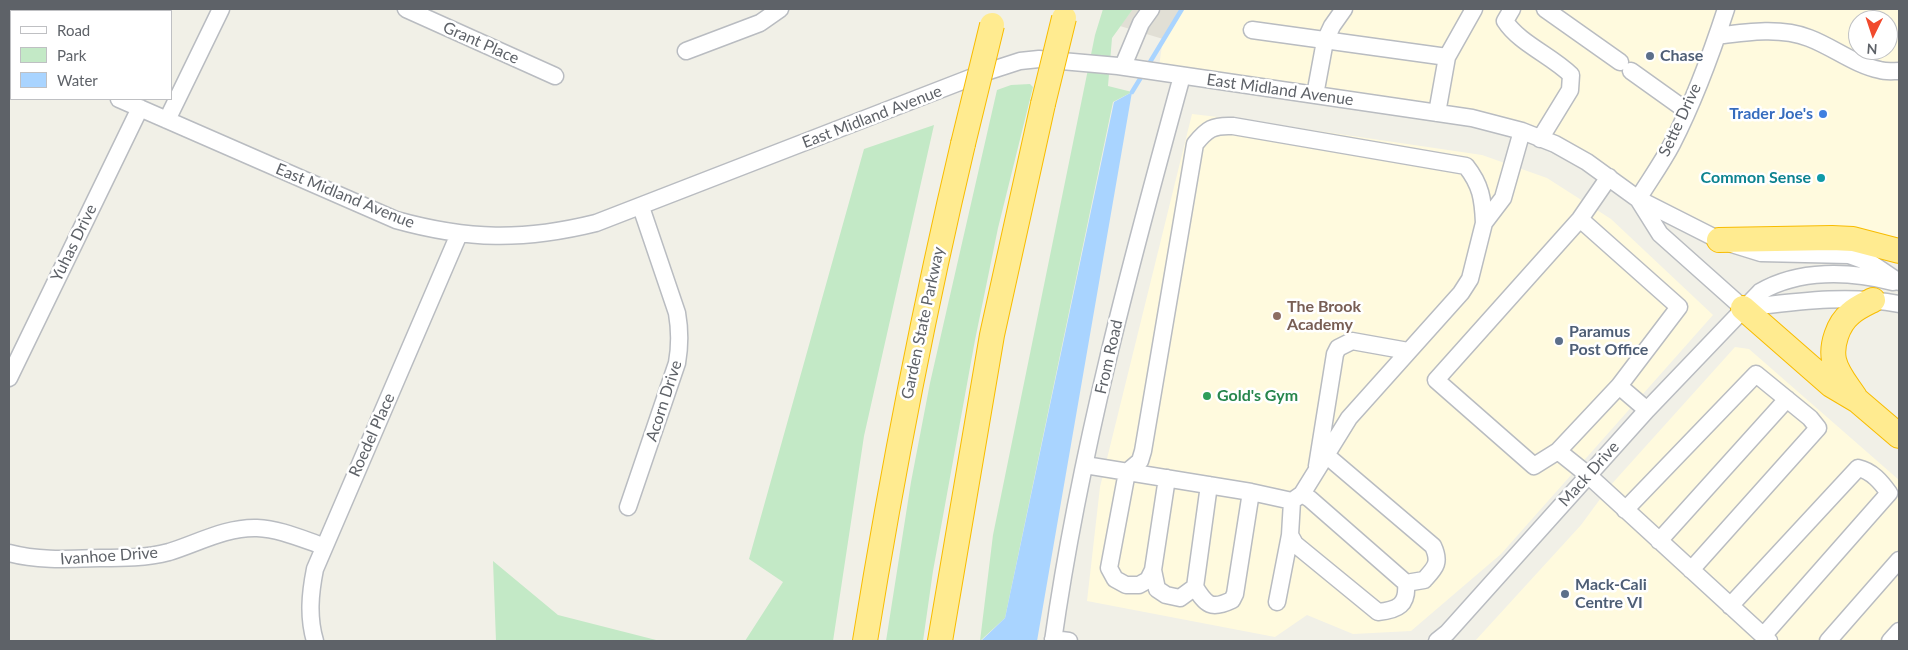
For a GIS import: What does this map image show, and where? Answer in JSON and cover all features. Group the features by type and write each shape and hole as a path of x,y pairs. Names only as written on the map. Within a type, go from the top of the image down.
{"highway":[{"path":"940,641 992,335 1065,13"},
{"name":"Garden State Parkway","path":"866,641 906,407 939,243 994,17"},
{"path":"1719,240 1853,239 1899,251"},
{"path":"1858,401 1837,368 1834,360 1835,343 1837,333 1848,315 1873,300"},
{"path":"1743,308 1831,385 1858,401 1899,436"}],"street":[{"path":"167,120 221,9"},
{"name":"Grant Place","path":"406,9 555,76"},
{"path":"686,51 760,23 780,9"},
{"path":"1120,66 1151,9"},
{"path":"1315,95 1325,41 1332,26 1344,9"},
{"path":"1437,113 1447,57 1474,9"},
{"path":"1512,9 1505,21 1511,30 1560,64 1571,75 1570,90 1540,138"},
{"path":"1545,9 1686,111"},
{"name":"Sette Drive","path":"1638,199 1671,146 1717,36 1726,9"},
{"path":"1252,30 1447,57"},
{"path":"1717,36 1748,32 1776,32 1807,37 1830,46 1851,59 1880,70 1899,71"},
{"name":"East Midland Avenue","path":"121,100 381,214 428,229 501,237 563,231 596,223 983,73 1020,61 1039,59 1120,66 1472,118 1522,131 1587,162 1638,199 1719,240 1761,253 1849,256 1871,263 1899,283"},
{"name":"From Road","path":"1058,641 1064,566 1104,372 1182,76"},
{"name":"Yuhas Drive","path":"9,378 140,108"},
{"path":"1167,478 1153,570 1148,580 1139,585 1126,585 1115,579 1109,568 1127,472 1140,461 1143,451 1195,144 1205,132 1219,126 1233,126 1466,166 1475,177 1481,191 1484,223 1470,279 1462,293 1349,418 1297,498 1277,602"},
{"path":"1484,223 1503,198 1522,131"},
{"path":"1580,219 1679,307 1619,386 1558,451 1534,466 1436,380 1580,219 1609,177"},
{"name":"East Midland Avenue","path":"1638,199 1660,234 1743,308 1760,292 1781,281 1797,277 1829,275 1864,276 1899,283"},
{"name":"Acorn Drive","path":"628,507 677,363 679,351 679,329 676,313 641,206"},
{"name":"Roedel Place","path":"315,641 310,612 311,590 315,569 460,234"},
{"path":"1743,308 1834,299 1873,300 1899,304"},
{"name":"Mack Drive","path":"1438,640 1647,410 1743,308"},
{"path":"1316,471 1335,354 1338,348 1352,341 1408,351"},
{"path":"1625,510 1756,374 1810,418 1818,428 1691,570"},
{"path":"1619,386 1647,410"},
{"path":"1659,540 1787,400"},
{"path":"1558,451 1659,540 1691,570 1730,606 1766,639 1889,494 1881,483 1866,469 1858,468 1730,606"},
{"path":"1326,455 1432,546 1437,555 1436,567 1424,580 1406,583"},
{"path":"1085,465 1251,492 1310,498 1406,583 1407,595 1402,605 1391,611 1378,612 1295,544 1290,535"},
{"path":"1209,485 1194,587 1200,598 1207,604 1219,605 1232,600 1235,594 1251,492"},
{"name":"Ivanhoe Drive","path":"9,553 28,558 48,560 140,557 168,552 233,529 257,528 279,531 324,546"},
{"path":"1828,641 1899,560"},
{"path":"1153,570 1157,589 1166,595 1180,598 1194,587"},
{"path":"1890,641 1899,631"}],"shaded area":[{"path":"1133,9 1182,9 1163,39 1120,26"},
{"path":"1182,9 1899,9 1899,251 1719,240 1522,131 1158,73 1163,39"},
{"path":"1192,114 1482,155 1547,178 1611,219 1713,315 1501,554 1411,631 1353,634 1307,615 1275,637 1087,601 1100,487"},
{"path":"1735,347 1749,349 1899,480 1899,641 1475,641 1581,525 1609,487"}],"green space":[{"path":"1103,9 1133,9 1112,38 1108,86 1132,92 1113,102 1005,618 980,641 993,535 1095,35"},
{"path":"1030,84 1033,87 998,228 975,340 933,571 923,641 886,641 911,482 930,383 997,90 1011,85"},
{"path":"934,125 864,436 833,641 745,641 783,582 749,559 864,149"},
{"path":"493,561 558,615 660,641 496,641"}],"water":[{"path":"1132,92 1037,641 981,641 1005,618 1114,102"}],"waterway":[{"path":"1147,67 1182,9"},
{"path":"1132,92 1143,74"}],"place":[{"name":"Chase","path":"1650,56"},
{"name":"Trader Joe's","path":"1823,114"},
{"name":"Common Sense","path":"1821,178"},
{"name":"The Brook Academy","path":"1277,316"},
{"name":"Paramus Post Office","path":"1559,341"},
{"name":"Gold's Gym","path":"1207,396"},
{"name":"Mack-Cali Centre VI","path":"1565,594"}]}
